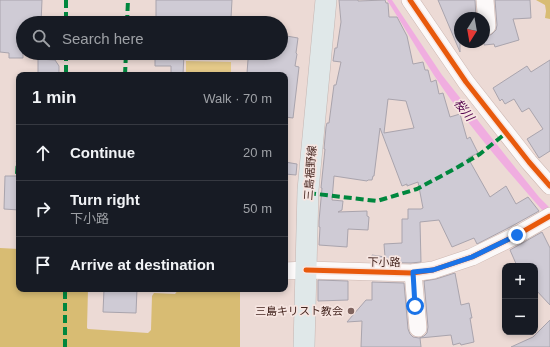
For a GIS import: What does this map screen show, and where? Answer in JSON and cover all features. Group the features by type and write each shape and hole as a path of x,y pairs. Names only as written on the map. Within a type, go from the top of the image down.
{"main road":[{"name":"三島裾野線","path":"304,347 308,190 326,0"}],"street":[{"path":"410,0 466,82 529,162 550,186"},
{"path":"485,0 486,12"},
{"name":"下小路","path":"288,271 413,272 433,270 472,257 517,235 548,217"},
{"path":"413,272 418,328"}],"shaded area":[{"path":"536,0 550,0 550,19 545,18 545,5"},
{"path":"186,61 231,62 231,72 186,72"},
{"path":"0,248 16,249 16,292 88,292 88,329 148,333 151,330 152,296 154,293 175,294 177,292 240,292 240,347 0,347"}],"water":[{"name":"桜川","path":"387,0 392,0 442,75 539,197 550,208 550,219 499,161 451,100"}],"building":[{"path":"0,0 42,0 41,16 16,16 16,58 9,58 9,53 0,52"},
{"path":"156,0 232,0 231,16 156,16"},
{"path":"339,0 385,0 386,3 388,3 389,17 397,17 407,36 413,64 423,62 425,70 428,70 431,82 436,80 439,94 443,93 450,117 460,114 467,139 470,137 478,153 468,158 490,197 506,186 516,204 528,197 539,211 477,244 474,238 452,247 439,220 420,222 421,262 372,262 372,255 385,257 384,244 402,243 402,219 408,219 408,209 423,208 418,182 407,186 407,184 402,186 380,128 374,176 372,180 367,181 334,176 332,200 343,201 342,210 338,212 367,211 367,216 369,217 368,230 348,229 347,247 319,245 319,221 326,127 327,123 329,123 334,85 336,85 341,62 333,61 335,48 337,48 341,22","holes":["388,99 406,101 414,128 384,133"]},
{"path":"438,0 475,0 476,12 454,12 454,38"},
{"path":"495,0 530,0 531,18 513,19 519,40 495,47 494,44 490,44 490,35 496,30"},
{"path":"288,36 298,38 295,66 299,67 293,118 288,117 288,72 247,72 248,60 288,60"},
{"path":"38,60 55,60 59,66 59,72 38,72"},
{"path":"155,60 184,60 183,72 171,72 171,66 155,66"},
{"path":"550,60 550,151 539,158 527,139 543,129 529,108 522,112 514,99 505,104 502,99 500,101 493,88 527,66 531,72"},
{"path":"288,162 297,164 296,175 288,174"},
{"path":"5,176 16,176 16,210 4,209"},
{"path":"542,232 550,248 550,305 538,292 538,263 516,263 510,250"},
{"path":"455,273 461,305 469,303 474,342 453,345 451,335 420,338 421,347 361,347 362,321 347,322 366,300 372,300 372,282 404,283 408,329 413,337 419,338 427,333 428,327 424,281"},
{"path":"318,280 348,281 348,300 318,301"},
{"path":"104,292 137,292 136,313 103,312"},
{"path":"550,320 550,347 511,347 535,335 538,335 538,332"}],"marked path":[{"path":"66,0 66,16"},
{"path":"127,16 128,0"},
{"path":"66,60 66,72"},
{"path":"125,72 126,60"},
{"path":"308,193 377,201 417,189 480,154 506,133"},
{"path":"65,292 65,347"}],"cycle path":[{"path":"410,0 466,82 529,162 550,186"},
{"path":"306,270 412,273 433,270 472,257 517,235 550,216"}],"place":[{"name":"三島キリスト教会","path":"351,311"}],"route":[{"path":"415,306 413,272 433,270 472,257 517,235"}]}
